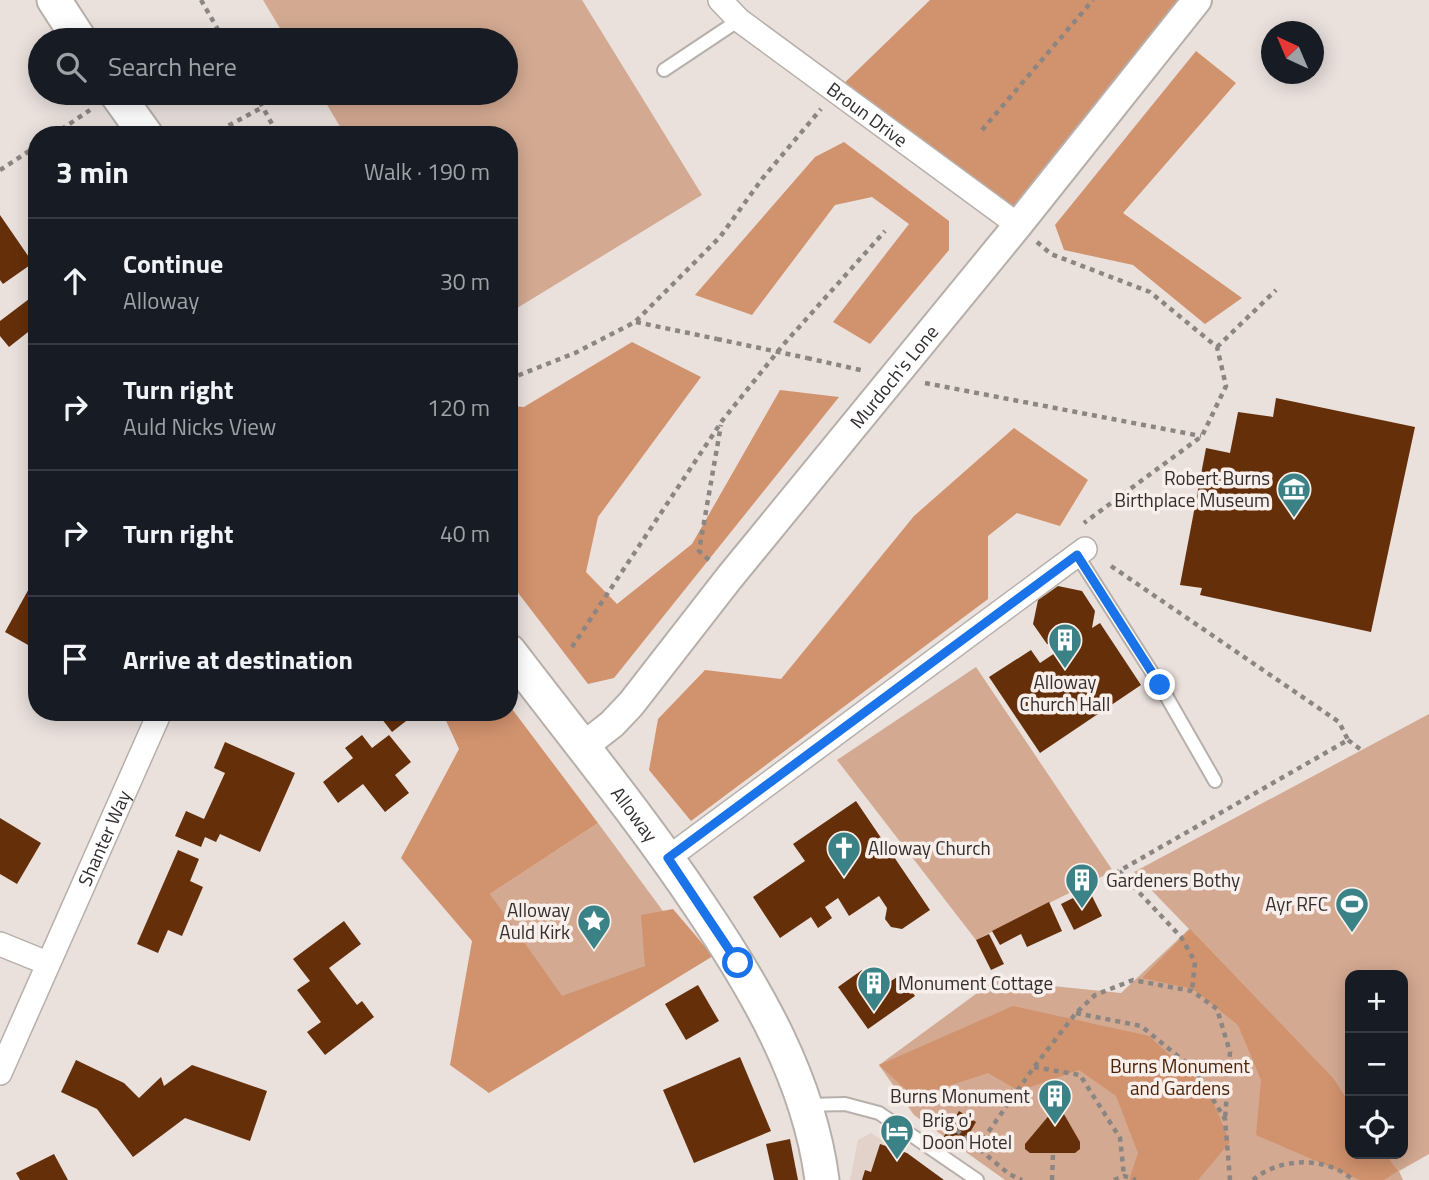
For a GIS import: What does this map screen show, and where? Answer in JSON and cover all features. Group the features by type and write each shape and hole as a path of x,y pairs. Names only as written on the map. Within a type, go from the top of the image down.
{"main road":[{"path":"54,0 72,28"},
{"path":"110,105 135,126"},
{"name":"Alloway","path":"518,663 668,858 738,963 772,1025 807,1105 822,1180"}],"street":[{"name":"Broun Drive","path":"720,0 739,20 1018,225"},
{"name":"Murdoch's Lone","path":"583,746 631,704 729,578 1018,225 1197,0"},
{"path":"668,858 1081,552"},
{"name":"Shanter Way","path":"0,1073 156,721"},
{"path":"0,944 47,963"}],"lane":[{"path":"664,70 739,20"},
{"path":"1081,552 1215,781"},
{"path":"807,1105 845,1104 878,1113 977,1180"}],"path":[{"path":"201,0 217,28"},
{"path":"982,130 1093,0"},
{"path":"518,375 575,353 635,322 720,237 762,179 835,92"},
{"path":"66,126 97,105"},
{"path":"228,126 263,107 273,126"},
{"path":"0,170 28,152"},
{"path":"1018,225 1051,254 1150,292 1217,347 1226,386 1202,436 1074,530 1081,552"},
{"path":"572,647 722,421 783,345 885,231"},
{"path":"1217,347 1276,290"},
{"path":"635,322 894,377 1202,436"},
{"path":"722,421 714,451 699,551 729,578"},
{"path":"1348,740 1360,749"},
{"path":"977,1148 1076,1013 1095,995 1133,980 1192,991 1217,1009 1230,1052 1226,1119 1230,1180"},
{"path":"1076,1013 1140,1026 1195,1070 1226,1119"},
{"path":"1034,1067 1080,1074 1120,1139 1124,1176"},
{"path":"1052,1180 1053,1154"},
{"path":"1253,1180 1264,1170 1300,1161 1343,1171 1353,1180"},
{"path":"1114,1180 1124,1176 1136,1180"}],"shaded area":[{"name":"Brig o' Doon Hotel","path":"871,1133 941,1180 850,1180 858,1140"}],"green space":[{"path":"263,0 582,0 702,195 518,307 518,126 340,126 327,105 518,105 518,28 280,28"},
{"path":"930,0 1197,0 1018,225 835,92"},
{"path":"1196,51 1236,83 1123,213 1242,298 1205,324 1133,265 1064,250 1055,225"},
{"path":"844,142 949,221 949,250 870,344 833,322 909,224 872,197 835,205 752,315 695,295 815,157"},
{"path":"632,342 701,377 598,517 586,572 617,604 692,544 780,390 839,397 614,678 588,684 518,593 518,407 524,407"},
{"path":"1014,428 1088,480 1060,526 1017,513 988,536 988,599 691,821 649,770 658,719 705,670 781,679 914,516"},
{"path":"976,667 1113,871 976,940 837,760"},
{"name":"Burns Monument and Gardens","path":"1429,714 1429,1154 1399,1171 1403,1180 1005,1180 914,1115 879,1065 995,980 1121,993 1189,929 1134,872"},
{"path":"518,717 598,823 490,894 562,996 645,966 641,915 673,909 713,956 489,1093 450,1065 472,941 401,858 459,749 446,721 518,721"},
{"path":"598,823 688,945 571,1023 490,894"},
{"path":"1190,929 1333,1078 1345,1096 1345,1159 1389,1159 1398,1171 1384,1180 1360,1180 1256,1135 1261,1080 1238,1025 1193,989 1142,978"},
{"name":"Burns Monument and Gardens","path":"1013,1006 1149,1036 1208,1090 1230,1142 1198,1180 1129,1180 1138,1153 1116,1096 1079,1070 1019,1091 988,1073 914,1097 879,1065"}],"building":[{"path":"0,215 28,256 28,266 3,284 0,280"},
{"path":"28,300 28,332 9,347 0,336 0,321"},
{"name":"Robert Burns Birthplace Museum","path":"1276,398 1415,427 1371,632 1200,595 1202,588 1180,585 1206,448 1230,453 1238,412 1273,417"},
{"name":"Alloway Church Hall","path":"1058,586 1082,591 1095,611 1092,628 1100,623 1141,685 1040,753 989,677 1031,650 1040,663 1064,647 1047,644 1033,624 1038,600"},
{"path":"28,590 28,645 5,632"},
{"path":"383,721 406,721 392,732"},
{"path":"362,735 372,748 389,735 411,762 395,775 409,793 385,812 363,784 338,803 323,782 353,758 345,748"},
{"path":"225,742 295,773 260,852 220,834 216,842 205,837 201,847 175,836 186,811 204,819 225,773 214,768"},
{"name":"Alloway Church","path":"856,801 930,910 902,929 891,927 885,919 887,908 879,896 849,916 838,898 825,907 832,918 818,928 811,917 780,938 753,897 805,861 793,844"},
{"path":"0,818 41,843 17,884 0,874"},
{"path":"178,850 199,859 190,881 203,887 182,936 168,930 158,953 137,944"},
{"name":"Gardeners Bothy","path":"1089,890 1102,916 1074,930 1061,904"},
{"path":"1049,902 1062,931 1027,947 1021,934 1000,945 992,931"},
{"path":"344,921 361,944 329,968 357,1005 362,1001 374,1017 325,1055 307,1032 321,1022 297,990 310,981 293,959"},
{"path":"989,934 1004,964 991,970 976,940"},
{"name":"Monument Cottage","path":"862,970 876,991 900,975 915,996 868,1029 838,987"},
{"path":"698,985 719,1021 686,1040 665,1004"},
{"path":"740,1057 771,1131 694,1163 663,1090"},
{"path":"76,1060 124,1083 139,1098 161,1077 164,1086 192,1065 267,1091 250,1141 185,1118 133,1157 97,1109 61,1092"},
{"name":"Burns Monument","path":"1056,1107 1061,1109 1080,1142 1080,1149 1075,1153 1030,1153 1025,1149 1025,1144"},
{"path":"959,1111 976,1122 965,1141 961,1138 954,1151 940,1143"},
{"path":"790,1139 798,1180 774,1180 766,1144"},
{"name":"Brig o' Doon Hotel","path":"880,1144 907,1153 944,1180 862,1180 865,1170 871,1172"},
{"path":"54,1154 68,1180 20,1180 16,1173"}],"place":[{"name":"Robert Burns Birthplace Museum","path":"1294,519"},
{"name":"Alloway Church Hall","path":"1065,670"},
{"name":"Alloway Church","path":"844,878"},
{"name":"Gardeners Bothy","path":"1082,910"},
{"name":"Ayr RFC","path":"1352,934"},
{"name":"Alloway Auld Kirk","path":"594,951"},
{"name":"Monument Cottage","path":"874,1013"},
{"name":"Burns Monument","path":"1055,1126"},
{"name":"Brig o' Doon Hotel","path":"897,1161"}],"route":[{"path":"738,963 668,858 1077,555 1160,685"}]}
